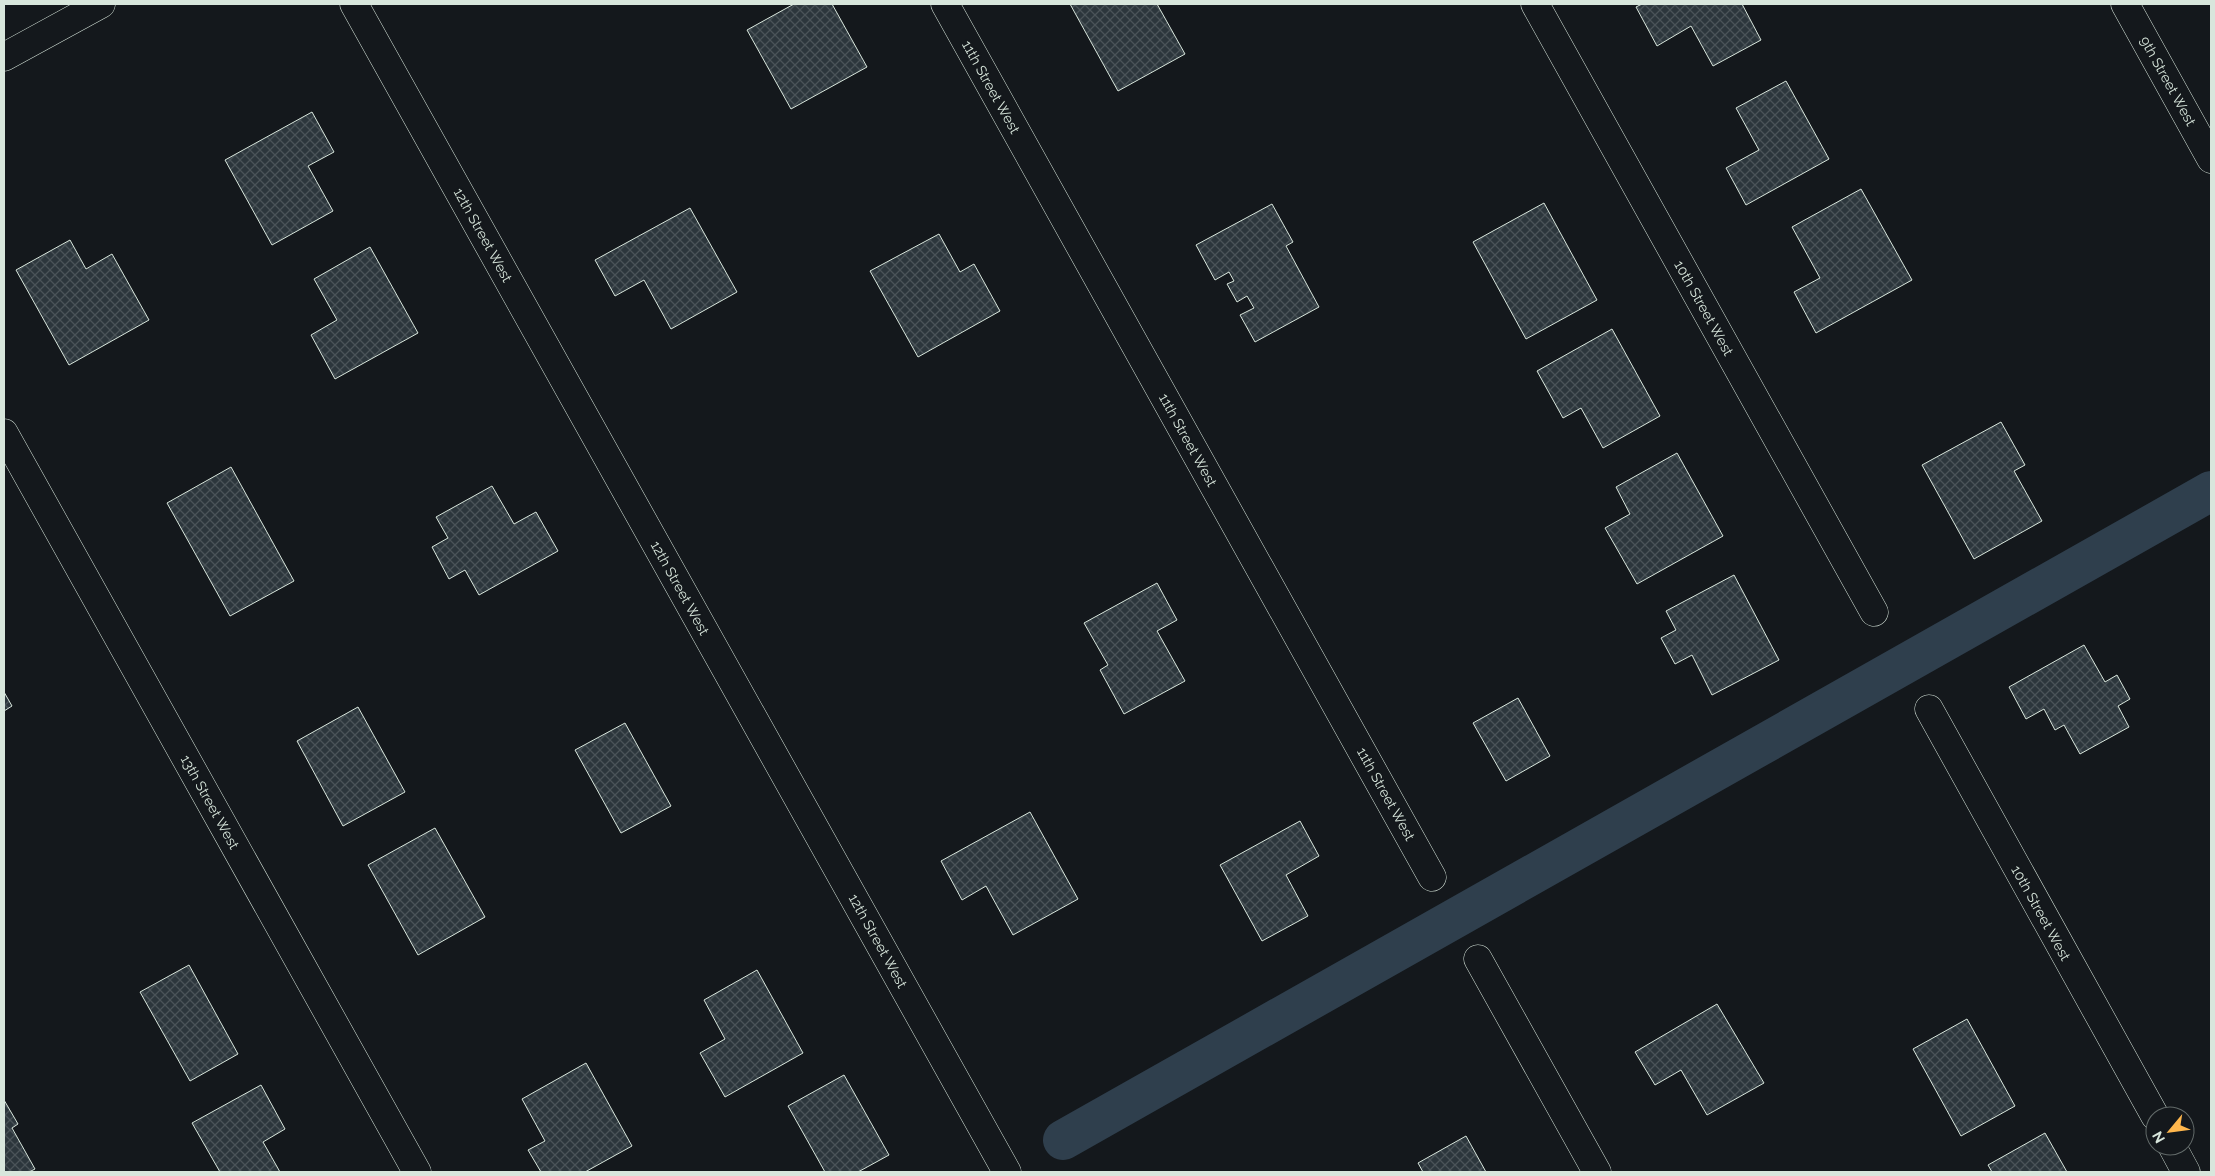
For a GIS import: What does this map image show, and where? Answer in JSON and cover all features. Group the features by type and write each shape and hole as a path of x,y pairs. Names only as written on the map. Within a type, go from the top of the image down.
{"street":[{"path":"4,57 101,4"},
{"name":"12th Street West","path":"354,4 1006,1172"},
{"name":"11th Street West","path":"945,4 1432,877"},
{"name":"10th Street West","path":"1535,4 1874,612"},
{"name":"9th Street West","path":"2125,4 2210,154"},
{"name":"13th Street West","path":"4,432 417,1172"},
{"name":"10th Street West","path":"1929,709 2149,1106"},
{"path":"1478,959 1597,1172"},
{"path":"2177,1156 2186,1172"}],"building":[{"path":"794,4 832,4 867,67 791,109 747,30"},
{"path":"1070,4 1157,4 1185,54 1118,91"},
{"path":"1642,4 1742,4 1761,40 1713,66 1691,26 1657,46 1636,7"},
{"path":"1786,81 1829,159 1746,205 1726,168 1759,150 1736,108"},
{"path":"312,112 334,152 308,166 333,211 272,245 225,160"},
{"path":"1861,189 1912,280 1816,333 1794,292 1820,278 1792,227"},
{"path":"1544,203 1597,300 1526,339 1473,242"},
{"path":"1272,204 1293,242 1286,246 1319,307 1255,342 1240,315 1254,308 1247,296 1237,302 1227,284 1234,281 1229,272 1215,280 1196,245"},
{"path":"690,208 737,292 671,329 644,280 615,296 595,260"},
{"path":"939,234 960,272 974,264 1000,311 918,357 870,271"},
{"path":"70,240 86,269 112,254 149,320 69,365 16,270"},
{"path":"370,247 418,333 335,379 311,335 337,320 314,279"},
{"path":"1612,329 1660,416 1603,448 1581,408 1563,418 1537,371"},
{"path":"2001,422 2025,465 2014,471 2042,521 1974,559 1922,465"},
{"path":"1677,453 1723,536 1637,584 1605,528 1630,514 1616,487"},
{"path":"231,467 294,581 230,616 167,503"},
{"path":"492,486 514,524 536,512 558,551 479,595 465,570 449,579 432,547 448,538 436,517"},
{"path":"1734,575 1779,660 1712,695 1692,655 1675,664 1661,638 1676,630 1666,611"},
{"path":"1157,583 1177,620 1157,631 1185,681 1124,714 1100,670 1108,665 1084,623"},
{"path":"2084,645 2105,682 2117,675 2130,699 2118,706 2129,727 2080,754 2064,725 2055,730 2044,709 2026,719 2009,687"},
{"path":"4,692 12,706 4,711"},
{"path":"1518,698 1550,756 1506,781 1473,723"},
{"path":"358,707 405,792 343,826 297,741"},
{"path":"625,723 671,806 621,833 575,750"},
{"path":"1030,812 1078,899 1013,935 986,886 962,900 941,861"},
{"path":"1300,821 1319,856 1286,875 1308,916 1262,941 1220,865"},
{"path":"435,828 485,917 418,955 368,865"},
{"path":"189,965 238,1054 190,1081 140,992"},
{"path":"757,970 803,1053 725,1097 700,1053 725,1039 704,1000"},
{"path":"1717,1004 1764,1083 1707,1115 1681,1070 1655,1085 1635,1052"},
{"path":"1967,1019 2015,1106 1961,1136 1913,1049"},
{"path":"586,1063 632,1146 585,1172 541,1172 528,1150 545,1141 522,1099"},
{"path":"844,1075 889,1155 858,1172 825,1172 788,1106"},
{"path":"261,1085 285,1129 263,1142 280,1172 220,1172 192,1123"},
{"path":"4,1100 18,1124 12,1128 35,1169 29,1172 4,1172"},
{"path":"2045,1133 2067,1172 1992,1172 1988,1165"},
{"path":"1466,1136 1486,1172 1423,1172 1418,1163"}],"waterway":[{"path":"1063,1140 2211,491"}]}
